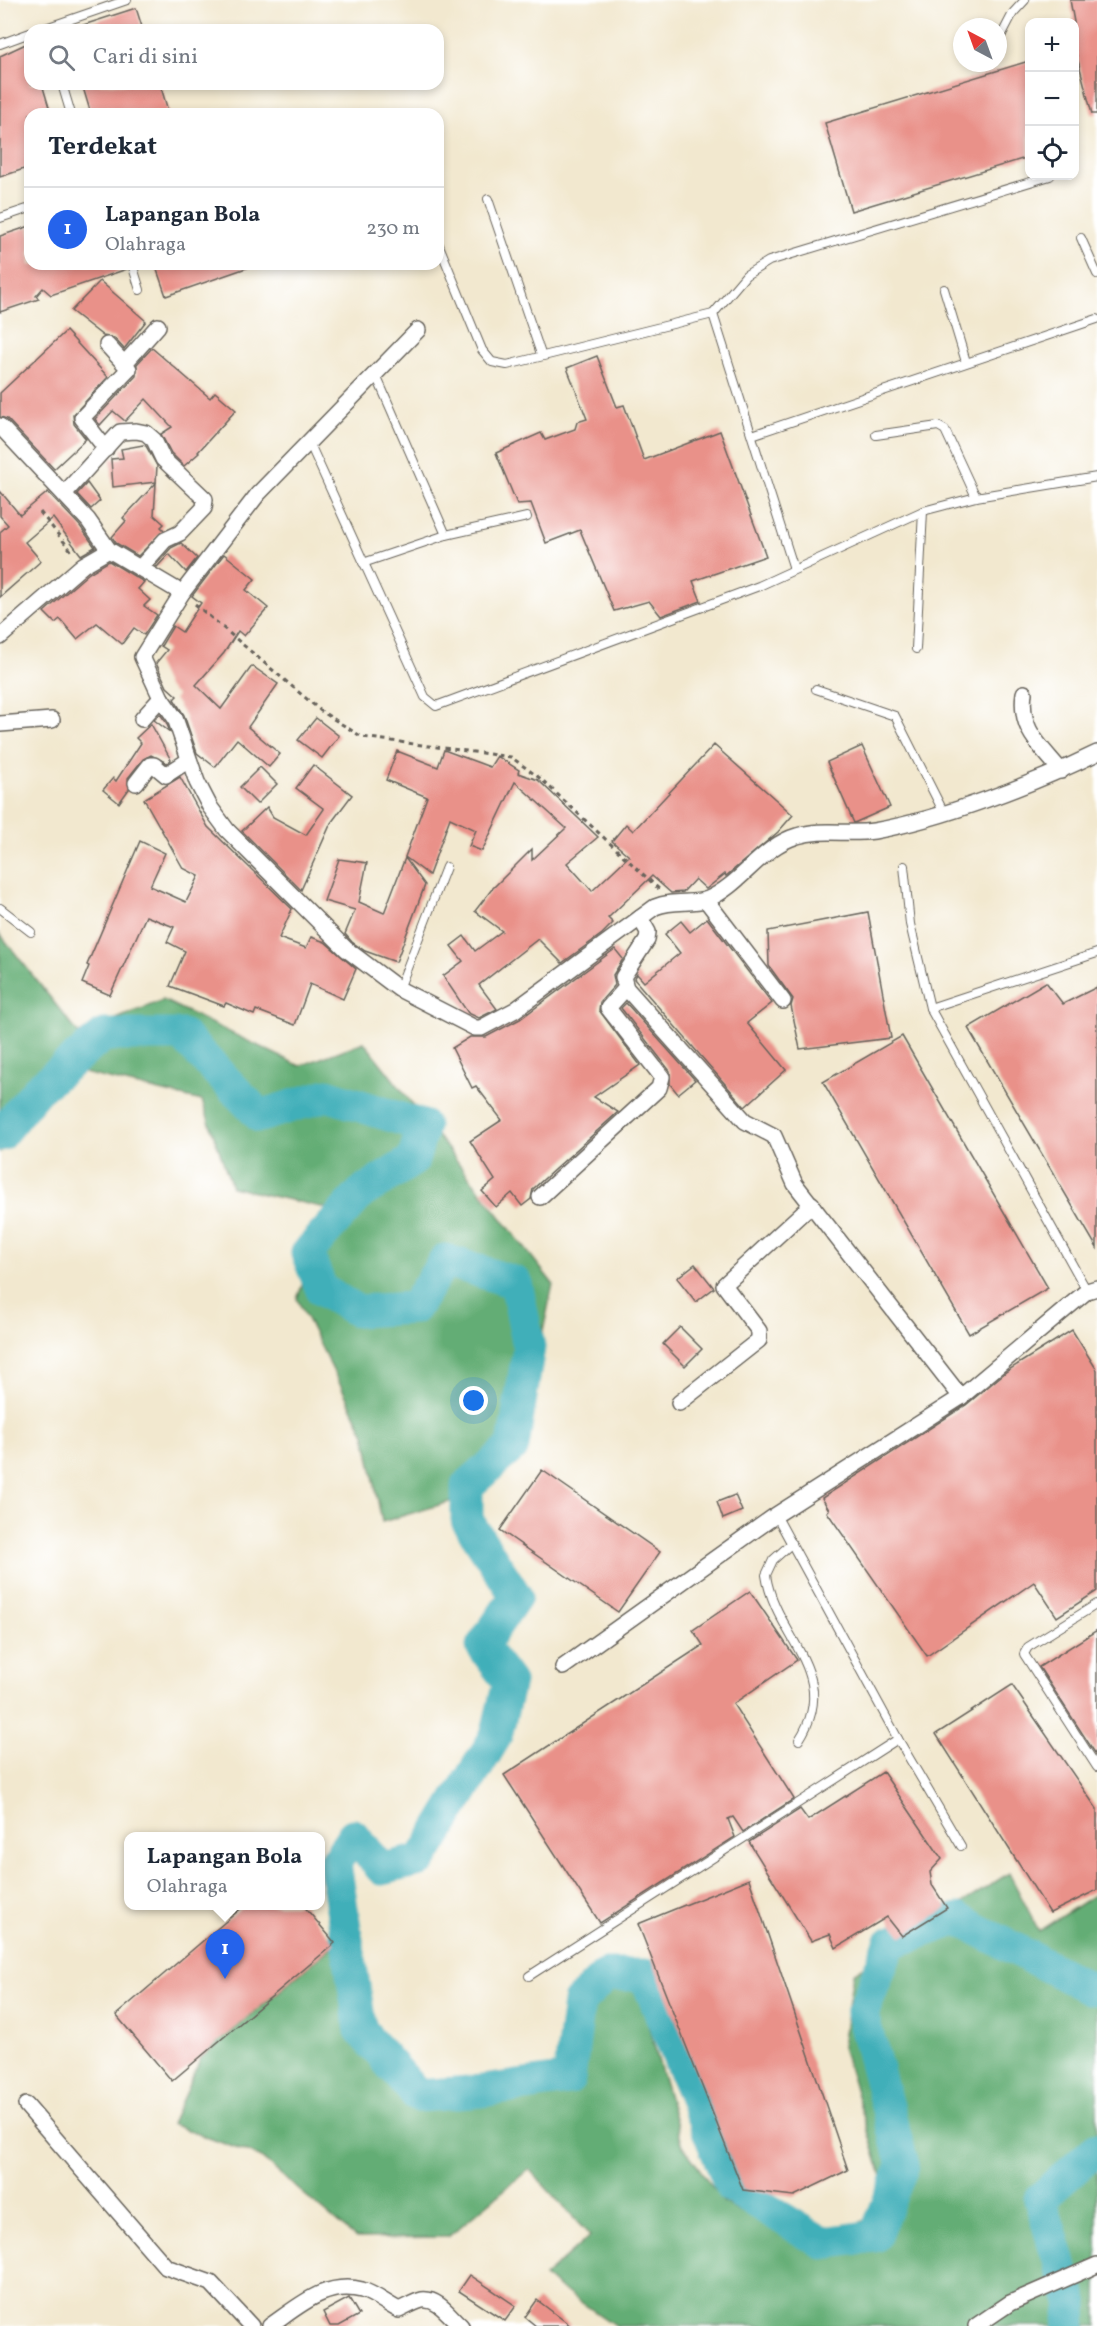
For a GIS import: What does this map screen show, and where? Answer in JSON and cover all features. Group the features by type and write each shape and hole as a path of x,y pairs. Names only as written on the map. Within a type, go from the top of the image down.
{"street":[{"path":"125,363 158,326"},
{"path":"418,330 258,494 182,593 142,657 161,698 175,718 189,760 210,807 227,830 346,949 399,989 475,1028 481,1028 515,1010 663,903 706,900 782,843 796,836 820,831 872,831 944,813 1061,771 1097,753"},
{"path":"105,449 82,418 128,372 129,367 107,345"},
{"path":"0,426 88,520 110,550 182,593"},
{"path":"64,494 120,432 146,433 154,440 163,459 205,499 204,508 180,533 165,540 140,568"},
{"path":"0,637 83,565 110,550"},
{"path":"1024,693 1023,715 1026,727 1061,771"},
{"path":"142,719 161,698"},
{"path":"0,724 52,720"},
{"path":"136,783 150,765 154,765 166,775 189,760"},
{"path":"706,900 783,1001"},
{"path":"640,918 648,932 647,940 623,977 626,988 745,1121 774,1136 795,1184 961,1397"},
{"path":"540,1197 651,1096 662,1082 662,1077 608,1008 626,988"},
{"path":"679,1403 759,1340 759,1331 726,1291 724,1285 812,1204"},
{"path":"563,1667 776,1515 961,1397 1092,1290"},
{"path":"26,2105 166,2266 211,2283 250,2326"},
{"path":"976,2326 1010,2303 1097,2265"},
{"path":"270,2326 316,2294 332,2289 342,2289 361,2290 399,2310 422,2300 428,2301 443,2307 461,2326"}],"lane":[{"path":"59,24 127,0"},
{"path":"1007,25 1013,13 1025,0"},
{"path":"0,44 24,35"},
{"path":"64,90 69,108"},
{"path":"444,258 482,350 492,362 507,365 542,354 713,314 746,276 769,261 1037,180"},
{"path":"488,199 542,354"},
{"path":"0,218 24,210"},
{"path":"1081,238 1097,274"},
{"path":"134,270 140,290"},
{"path":"944,289 966,362"},
{"path":"713,314 794,569"},
{"path":"752,435 1097,319"},
{"path":"375,373 446,535"},
{"path":"876,435 938,426 945,430 976,497"},
{"path":"309,442 425,697 436,706 759,586 923,511 976,497 1097,477"},
{"path":"916,649 923,511"},
{"path":"363,563 446,535 527,517"},
{"path":"816,688 895,716 944,813"},
{"path":"904,866 910,924 930,1008 1092,1290"},
{"path":"399,989 446,867"},
{"path":"0,908 31,932"},
{"path":"930,1008 1097,953"},
{"path":"776,1515 898,1739 961,1846"},
{"path":"792,1543 773,1560 766,1575 778,1608 811,1677 815,1696 811,1718 799,1740"},
{"path":"1097,1604 1028,1647 1024,1654 1097,1767"},
{"path":"529,1976 898,1739"}],"path":[{"path":"40,512 83,565"},
{"path":"182,593 321,711 363,737 428,747 495,753 511,757 541,779 673,902"}],"green space":[{"path":"0,934 79,1034 163,1000 300,1066 364,1042 553,1284 516,1460 473,1495 382,1522 365,1434 297,1299 330,1209 232,1187 202,1101 67,1069 0,1152"},
{"path":"1009,1873 1039,1931 1097,1893 1097,2326 616,2326 544,2277 590,2236 529,2169 448,2237 356,2238 260,2157 171,2124 201,2058 349,1932 368,2055 410,2106 521,2100 565,2057 590,1969 632,1969 683,2146 724,2203 813,2248 891,2206 842,2047 853,1973"}],"building":[{"path":"1070,0 1097,0 1097,114 1092,114 1079,64 1079,18 1073,18"},
{"path":"136,8 141,24 86,24"},
{"path":"24,45 24,90 44,90 49,108 24,108 24,169 0,177 0,56"},
{"path":"1025,62 1025,158 851,211 825,123 993,72 1007,72 1007,68"},
{"path":"84,90 162,90 167,108 89,108"},
{"path":"24,228 24,270 124,270 51,295 43,288 36,296 39,299 0,312 0,236"},
{"path":"157,270 241,270 166,296"},
{"path":"100,281 146,321 124,349 114,338 103,336 71,311"},
{"path":"66,331 108,377 73,415 74,424 86,439 54,469 7,419 0,417 0,393"},
{"path":"152,348 210,398 215,392 236,410 199,453 184,466 171,453 161,434 172,427 146,399 125,421 113,411 100,425 95,419 136,376 137,364"},
{"path":"597,356 617,407 624,405 644,460 720,431 766,556 693,581 701,601 661,616 649,601 614,611 580,530 546,543 531,503 517,504 496,453 541,433 545,440 575,429 577,422 587,419 567,368"},
{"path":"146,446 157,466 156,482 113,487 111,459 123,458 121,449"},
{"path":"87,483 100,501 91,509 77,494"},
{"path":"156,483 154,515 164,524 161,527 164,530 138,556 116,543 112,537 126,521 123,518"},
{"path":"0,491 20,515 48,492 80,526 95,547 81,555 53,518 25,542 41,561 0,597 0,532 8,525 0,516"},
{"path":"181,543 197,558 186,572 169,554 157,567 155,566 171,548"},
{"path":"224,554 255,579 246,590 268,608 244,636 238,631 224,653 196,685 221,709 252,666 278,684 248,727 280,754 269,767 237,739 215,767 197,753 184,715 174,699 177,696 167,687 156,663 167,650 161,646 173,626 182,632 201,603 192,596"},
{"path":"109,561 144,582 138,589 150,600 144,606 157,615 144,635 134,628 122,644 97,623 77,639 60,619 55,623 44,612 89,573"},
{"path":"160,714 166,722 170,732 154,720"},
{"path":"316,718 339,736 322,758 298,740"},
{"path":"151,724 171,760 167,763 151,755 143,759 128,778 129,789 119,803 103,790 113,778 116,781 141,743 136,738"},
{"path":"714,745 793,815 778,832 726,876 725,874 706,889 695,879 683,892 671,893 652,876 608,918 613,923 602,934 562,963 538,939 479,985 497,1009 479,1018 468,1013 443,976 463,961 451,946 464,936 475,951 502,931 475,911 492,889 532,849 532,860 566,828 515,782 482,851 469,846 476,830 450,818 429,875 405,857 427,797 386,780 397,751 438,767 444,750 490,767 497,756 519,770 518,773 538,780 598,837 567,863 592,891 629,856 612,841 626,824 633,831"},
{"path":"862,746 890,807 854,823 827,762"},
{"path":"313,765 352,795 331,823 301,890 242,831 267,807 273,817 306,835 324,809 296,788"},
{"path":"260,767 277,784 257,804 240,787"},
{"path":"180,777 208,827 292,909 279,938 306,948 311,937 325,942 356,969 343,999 310,984 295,1025 256,1010 254,1015 226,1003 224,1006 170,986 185,951 167,942 174,927 146,916 110,995 82,983 89,966 87,965 140,841 165,853 150,886 186,902 199,876 183,868 144,799"},
{"path":"405,858 425,885 396,962 365,951 352,942 345,934 355,910 324,901 339,859 367,863 359,902 384,913"},
{"path":"868,912 891,1038 800,1049 791,1006 793,999 769,966 768,931"},
{"path":"707,918 772,1003 747,1023 786,1070 745,1107 634,979 637,974 644,982 680,953 665,934 681,921 690,932"},
{"path":"615,949 623,959 613,975 615,985 600,1002 599,1010 640,1065 594,1097 618,1112 533,1189 531,1199 522,1206 512,1193 496,1207 482,1191 495,1180 470,1141 502,1120 476,1086 472,1088 452,1048 470,1037 486,1037 520,1019"},
{"path":"1046,982 1063,1004 1097,987 1097,1248 968,1028"},
{"path":"626,1003 695,1080 678,1094 670,1084 670,1071 621,1008"},
{"path":"902,1036 1048,1288 969,1334 823,1082"},
{"path":"695,1264 714,1288 696,1302 677,1278"},
{"path":"680,1327 702,1349 685,1366 663,1344"},
{"path":"1072,1330 1097,1370 1097,1591 1057,1617 1034,1582 927,1656 827,1512 829,1510 822,1498 966,1405 1007,1371"},
{"path":"542,1470 660,1552 618,1612 500,1530"},
{"path":"735,1495 742,1511 723,1519 717,1502"},
{"path":"750,1591 797,1660 733,1704 794,1799 743,1832 733,1817 728,1819 735,1837 600,1923 504,1775 703,1645 693,1630"},
{"path":"1097,1630 1097,1756 1039,1667"},
{"path":"1012,1685 1097,1809 1097,1890 1050,1913 936,1734"},
{"path":"883,1772 942,1859 930,1872 932,1885 947,1908 902,1936 887,1917 836,1948 830,1934 811,1941 749,1842 800,1809 808,1820"},
{"path":"749,1879 848,2170 794,2196 743,2190 638,1924"},
{"path":"239,1910 307,1910 335,1943 172,2081 116,2015"},
{"path":"470,2275 516,2306 505,2321 459,2291"},
{"path":"349,2298 359,2315 339,2326 330,2326 323,2312"},
{"path":"537,2300 571,2326 536,2326 525,2317"}],"waterway":[{"path":"0,1135 37,1090 104,1035 182,1035 260,1116 327,1095 423,1126 413,1160 361,1193 307,1253 322,1290 357,1311 414,1308 445,1260 516,1283 529,1347 513,1446 467,1486 467,1520 516,1596 482,1646 509,1682 496,1736 421,1860 382,1869 353,1835 335,1863 361,2031 418,2096 482,2091 569,2079 579,2002 606,1975 645,1975 731,2187 823,2243 875,2236 903,2165 862,2014 890,1943 958,1919 1091,1989 1097,1988"},
{"path":"1069,2326 1073,2305 1040,2199 1097,2149"}],"place":[{"name":"Lapangan Bola","path":"225,1979"}]}
